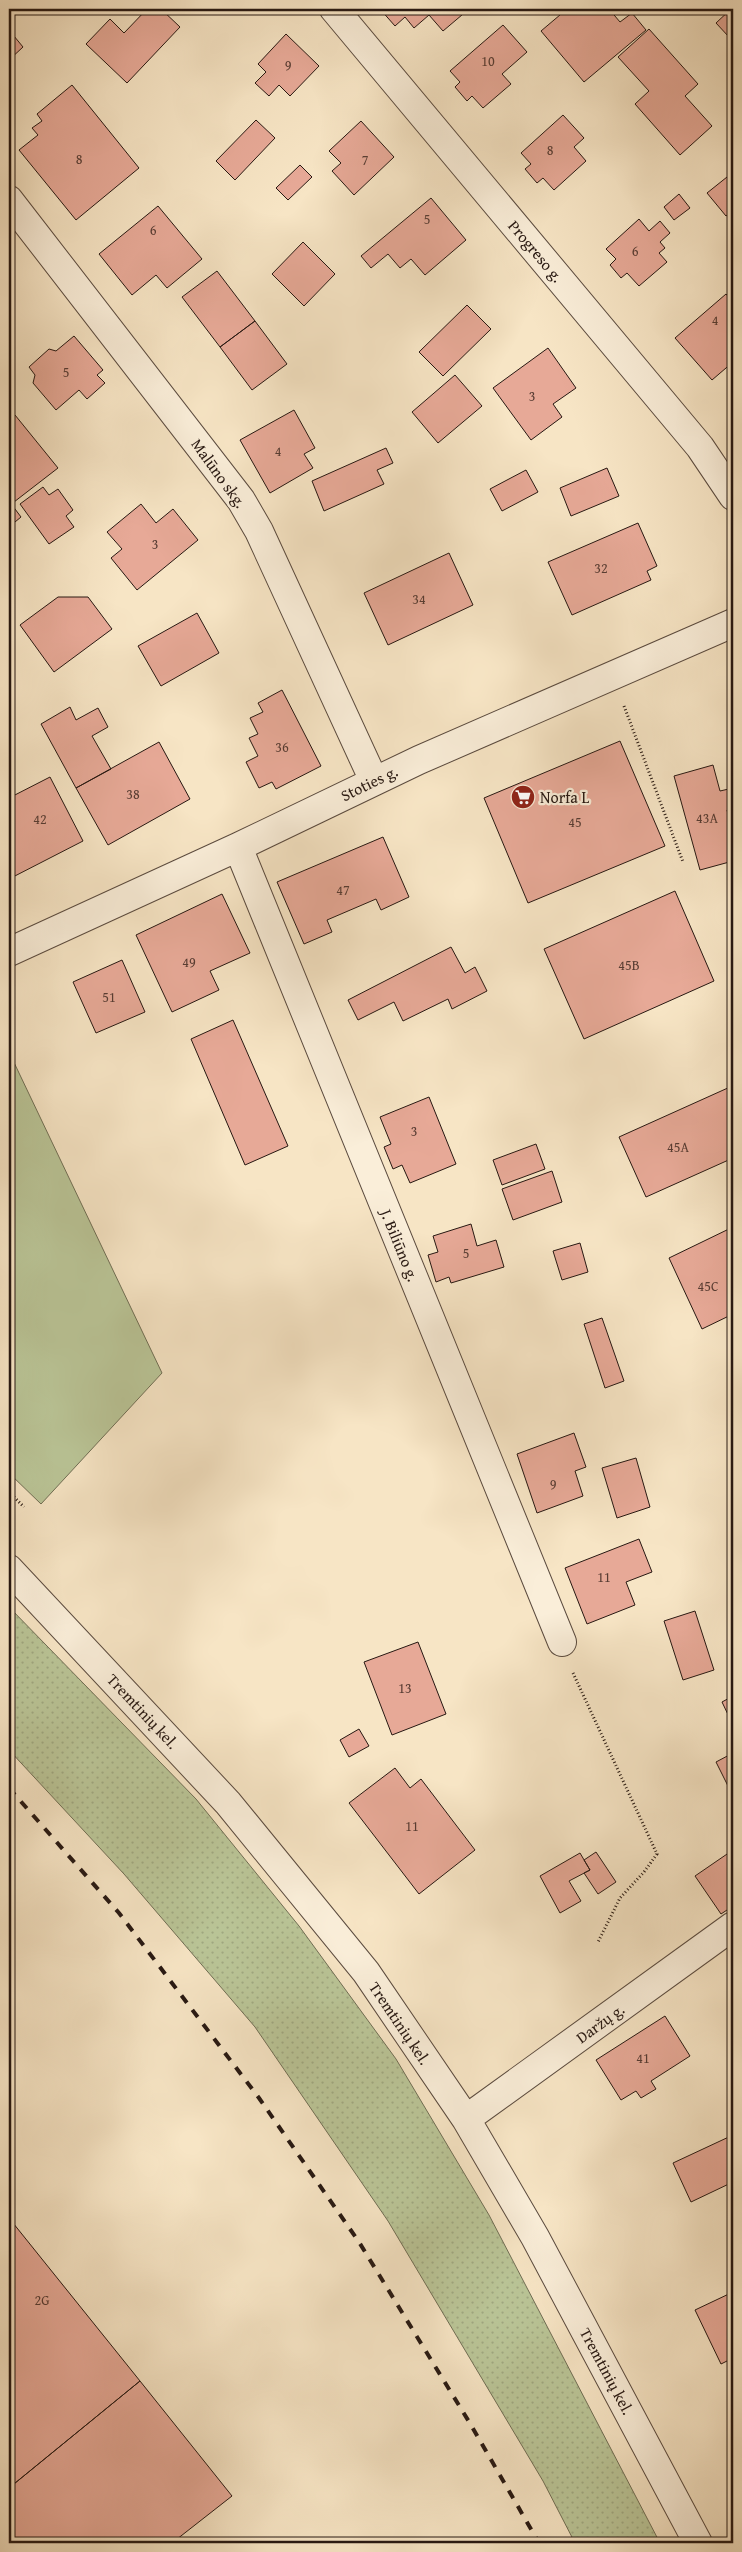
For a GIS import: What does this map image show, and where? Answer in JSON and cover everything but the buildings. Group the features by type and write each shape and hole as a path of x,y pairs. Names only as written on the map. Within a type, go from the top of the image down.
{"street":[{"name":"Progreso g.","path":"334,9 700,447 733,496"},
{"name":"Malūno skg.","path":"9,200 241,500 258,532 374,781"},
{"name":"Stoties g.","path":"9,952 238,847 374,781 733,623"},
{"name":"J. Biliūno g.","path":"238,847 562,1642"},
{"name":"Tremtinių kel.","path":"9,1569 228,1803 366,1972 466,2119 535,2237 698,2543"},
{"name":"Daržų g.","path":"466,2119 733,1926"}],"path":[{"path":"612,675 683,862"},
{"path":"9,1492 24,1507"},
{"path":"562,1642 568,1662 657,1854 644,1872 620,1898 598,1942"}],"green space":[{"path":"9,1052 162,1373 41,1504 9,1473"},
{"path":"9,1607 196,1799 299,1926 396,2059 489,2215 660,2543 575,2543 543,2481 388,2221 255,2027 124,1874 9,1750"}],"railway":[{"path":"9,1788 119,1913 259,2098 359,2242 471,2425 539,2543"}],"place":[{"name":"Norfa L","path":"523,797"}]}
